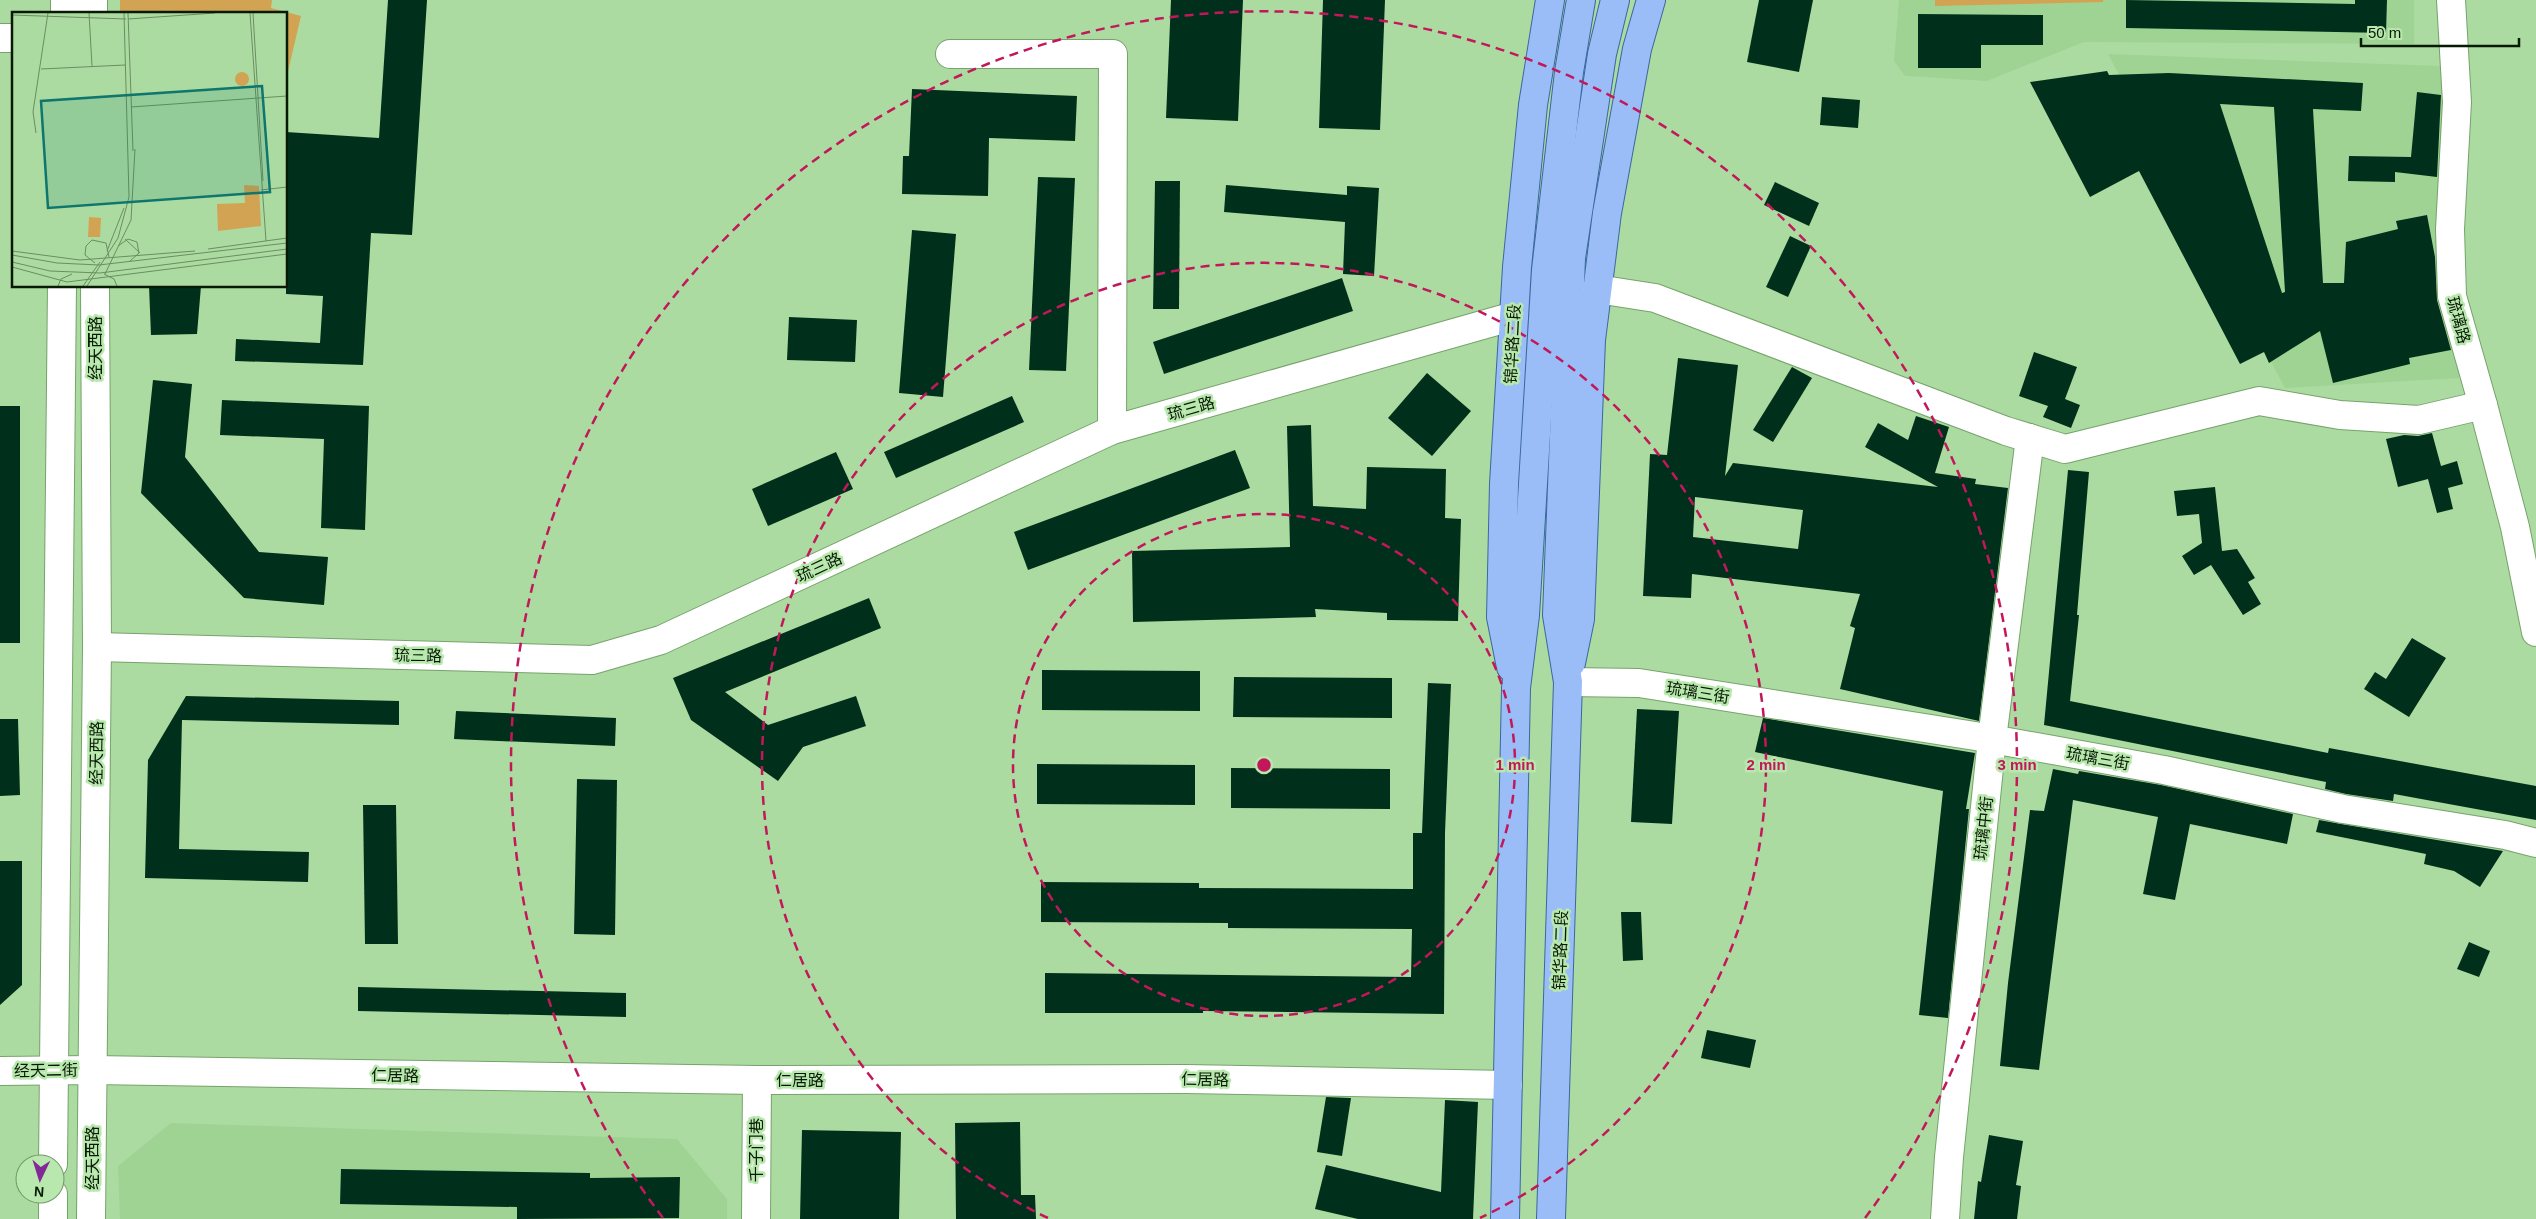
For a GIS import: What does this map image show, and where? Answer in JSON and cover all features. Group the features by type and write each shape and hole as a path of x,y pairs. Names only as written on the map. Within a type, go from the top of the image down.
{"main road":[{"name":"锦华路二段","path":"1516,688 1501,618 1504,484 1514,316 1533,105 1550,0"},
{"name":"锦华路二段","path":"1505,1219 1516,688 1525,615 1546,270 1569,72 1582,0"},
{"name":"锦华路二段","path":"1568,682 1557,616 1571,258 1602,54 1615,0"},
{"name":"锦华路二段","path":"1552,1219 1568,682 1580,619 1590,340 1607,212 1637,49 1651,0"}],"street":[{"name":"琉璃路","path":"2451,0 2457,102 2450,229 2452,296 2515,527 2536,632"},
{"path":"950,54 1113,54 1112,430"},
{"name":"经天西路","path":"53,1154 62,288"},
{"name":"经天西路","path":"91,1219 97,647 94,288"},
{"path":"1597,289 1655,298 2064,449 2260,401 2340,415 2419,420 2483,405"},
{"name":"琉三路","path":"97,647 592,660 661,640 1112,430 1514,316"},
{"name":"琉璃中街","path":"1945,1219 1949,1157 1992,739 2030,438"},
{"name":"琉璃三街","path":"1568,682 1639,683 1992,739 2164,770 2343,808 2505,835 2536,843"},
{"name":"经天二街","path":"0,1071 92,1070"},
{"name":"仁居路","path":"92,1070 757,1080 1185,1079 1508,1085"},
{"name":"千子门巷","path":"756,1219 757,1080"},
{"path":"53,1204 53,1219"}],"shaded area":[{"path":"120,0 272,0 271,8 286,12 120,12"},
{"path":"1899,0 2414,0 2414,44 2084,42 1987,81 1905,76 1894,61"},
{"path":"1935,0 2103,0 2103,2 1935,6"},
{"path":"288,13 301,16 288,71"},
{"path":"2108,54 2441,66 2449,81 2444,202 2459,378 2285,388"},
{"path":"171,1123 677,1139 727,1199 727,1219 120,1219 118,1166"}],"building":[{"path":"388,0 427,0 412,235 371,233 363,365 235,361 236,339 320,343 323,296 286,294 286,288 288,288 288,132 379,138"},
{"path":"1171,0 1243,0 1238,121 1166,118"},
{"path":"1323,0 1385,0 1380,130 1319,128"},
{"path":"1759,0 1813,0 1799,72 1747,62"},
{"path":"2126,0 2355,4 2355,0 2387,0 2386,33 2126,28"},
{"path":"1918,14 2043,15 2043,45 1981,45 1981,68 1918,68"},
{"path":"2107,71 2109,75 2169,73 2363,83 2361,111 2313,109 2323,283 2344,283 2346,242 2398,229 2396,221 2427,215 2435,257 2437,300 2451,350 2409,358 2410,364 2333,383 2320,331 2269,363 2264,352 2240,364 2139,171 2090,197 2030,82","holes":["2220,104 2274,107 2285,292 2282,293"]},
{"path":"912,89 1077,96 1075,141 989,138 988,196 902,194 903,156 909,156"},
{"path":"2417,92 2441,95 2437,177 2395,172 2395,182 2348,181 2349,156 2411,157"},
{"path":"1822,97 1860,100 1858,128 1820,125"},
{"path":"1038,177 1075,178 1066,371 1029,370"},
{"path":"1155,181 1180,181 1179,309 1153,309"},
{"path":"1775,182 1819,203 1809,226 1764,205"},
{"path":"1226,185 1347,195 1347,186 1379,188 1374,276 1343,274 1345,222 1224,212"},
{"path":"912,230 956,234 943,397 899,393"},
{"path":"1790,236 1811,246 1788,297 1766,287"},
{"path":"1342,278 1353,311 1164,374 1153,342"},
{"path":"149,288 201,288 197,334 151,335"},
{"path":"789,317 857,320 855,362 787,360"},
{"path":"2034,352 2077,367 2065,399 2080,405 2071,428 2043,417 2048,406 2019,396"},
{"path":"1678,358 1738,365 1725,476 1733,463 1938,487 1865,447 1878,423 1908,440 1916,416 1949,427 1935,473 1976,479 1975,484 2008,488 1979,721 1840,689 1855,628 1850,626 1860,594 1692,574 1691,598 1643,596 1650,454 1667,455","holes":["1695,497 1803,510 1798,549 1693,537"]},
{"path":"1792,367 1812,378 1773,442 1753,430"},
{"path":"1427,373 1471,411 1432,456 1388,418"},
{"path":"153,380 192,384 185,457 259,552 328,557 324,605 244,598 141,493"},
{"path":"1012,396 1024,422 896,478 884,452"},
{"path":"222,400 369,406 365,530 321,528 324,439 220,435"},
{"path":"0,406 20,406 20,643 0,643"},
{"path":"1311,425 1313,506 1366,509 1367,467 1446,469 1445,518 1461,519 1458,621 1387,620 1387,613 1315,609 1316,617 1133,622 1132,551 1290,547 1287,426"},
{"path":"2432,433 2441,466 2457,461 2463,484 2448,488 2453,509 2437,513 2428,479 2398,487 2386,439 2404,435 2418,436"},
{"path":"1235,450 1250,488 1028,570 1014,532"},
{"path":"836,452 853,489 768,526 752,489"},
{"path":"2068,470 2089,472 2077,615 2079,615 2070,701 2328,753 2329,748 2536,786 2536,820 2394,794 2393,801 2346,794 2325,789 2326,782 2044,725"},
{"path":"2215,487 2222,551 2237,549 2255,578 2248,582 2261,604 2243,615 2211,565 2194,575 2182,556 2202,543 2199,514 2177,516 2174,491"},
{"path":"869,598 881,628 725,692 768,725 856,696 866,726 803,747 778,781 691,720 673,678"},
{"path":"2412,638 2446,658 2409,717 2364,689 2375,672 2386,679"},
{"path":"1042,670 1200,671 1200,711 1042,710"},
{"path":"1234,677 1392,678 1392,718 1233,717"},
{"path":"1428,683 1451,684 1445,833 1444,1014 1203,1011 1203,1013 1045,1013 1045,973 1411,977 1412,929 1228,928 1228,923 1041,922 1041,882 1199,883 1199,888 1413,889 1413,833 1422,833"},
{"path":"186,696 399,701 399,725 182,720 179,849 309,852 308,882 145,878 148,760"},
{"path":"1637,709 1679,711 1672,824 1631,822"},
{"path":"456,711 616,718 615,746 454,739"},
{"path":"1763,718 1975,753 1966,809 1969,809 1948,1018 1919,1015 1943,791 1755,752"},
{"path":"0,719 18,719 20,795 0,796"},
{"path":"1037,764 1195,765 1195,805 1037,804"},
{"path":"1231,768 1390,769 1390,809 1231,808"},
{"path":"2053,769 2078,774 2079,771 2161,785 2293,814 2287,844 2190,824 2175,900 2143,894 2158,817 2073,800 2039,1070 2000,1066 2008,983 2030,810 2044,811"},
{"path":"577,779 617,780 615,935 574,934"},
{"path":"363,805 396,805 398,944 365,944"},
{"path":"2319,820 2503,851 2480,887 2454,871 2424,864 2426,854 2316,832"},
{"path":"0,861 22,861 22,985 0,1005"},
{"path":"1621,912 1641,912 1643,960 1623,961"},
{"path":"2469,942 2490,951 2479,977 2457,969"},
{"path":"358,987 626,993 626,1017 358,1011"},
{"path":"1707,1030 1756,1040 1750,1068 1701,1058"},
{"path":"1326,1097 1351,1098 1342,1156 1317,1152"},
{"path":"1445,1100 1478,1102 1473,1219 1358,1219 1315,1209 1326,1165 1441,1192"},
{"path":"1020,1122 1021,1195 1035,1195 1036,1219 956,1219 955,1123"},
{"path":"802,1130 901,1132 899,1219 800,1219"},
{"path":"1989,1135 2023,1141 2016,1185 2021,1186 2017,1219 1974,1219 1978,1181 1981,1182"},
{"path":"341,1169 590,1173 590,1178 680,1177 679,1218 517,1219 517,1207 340,1204"}]}
